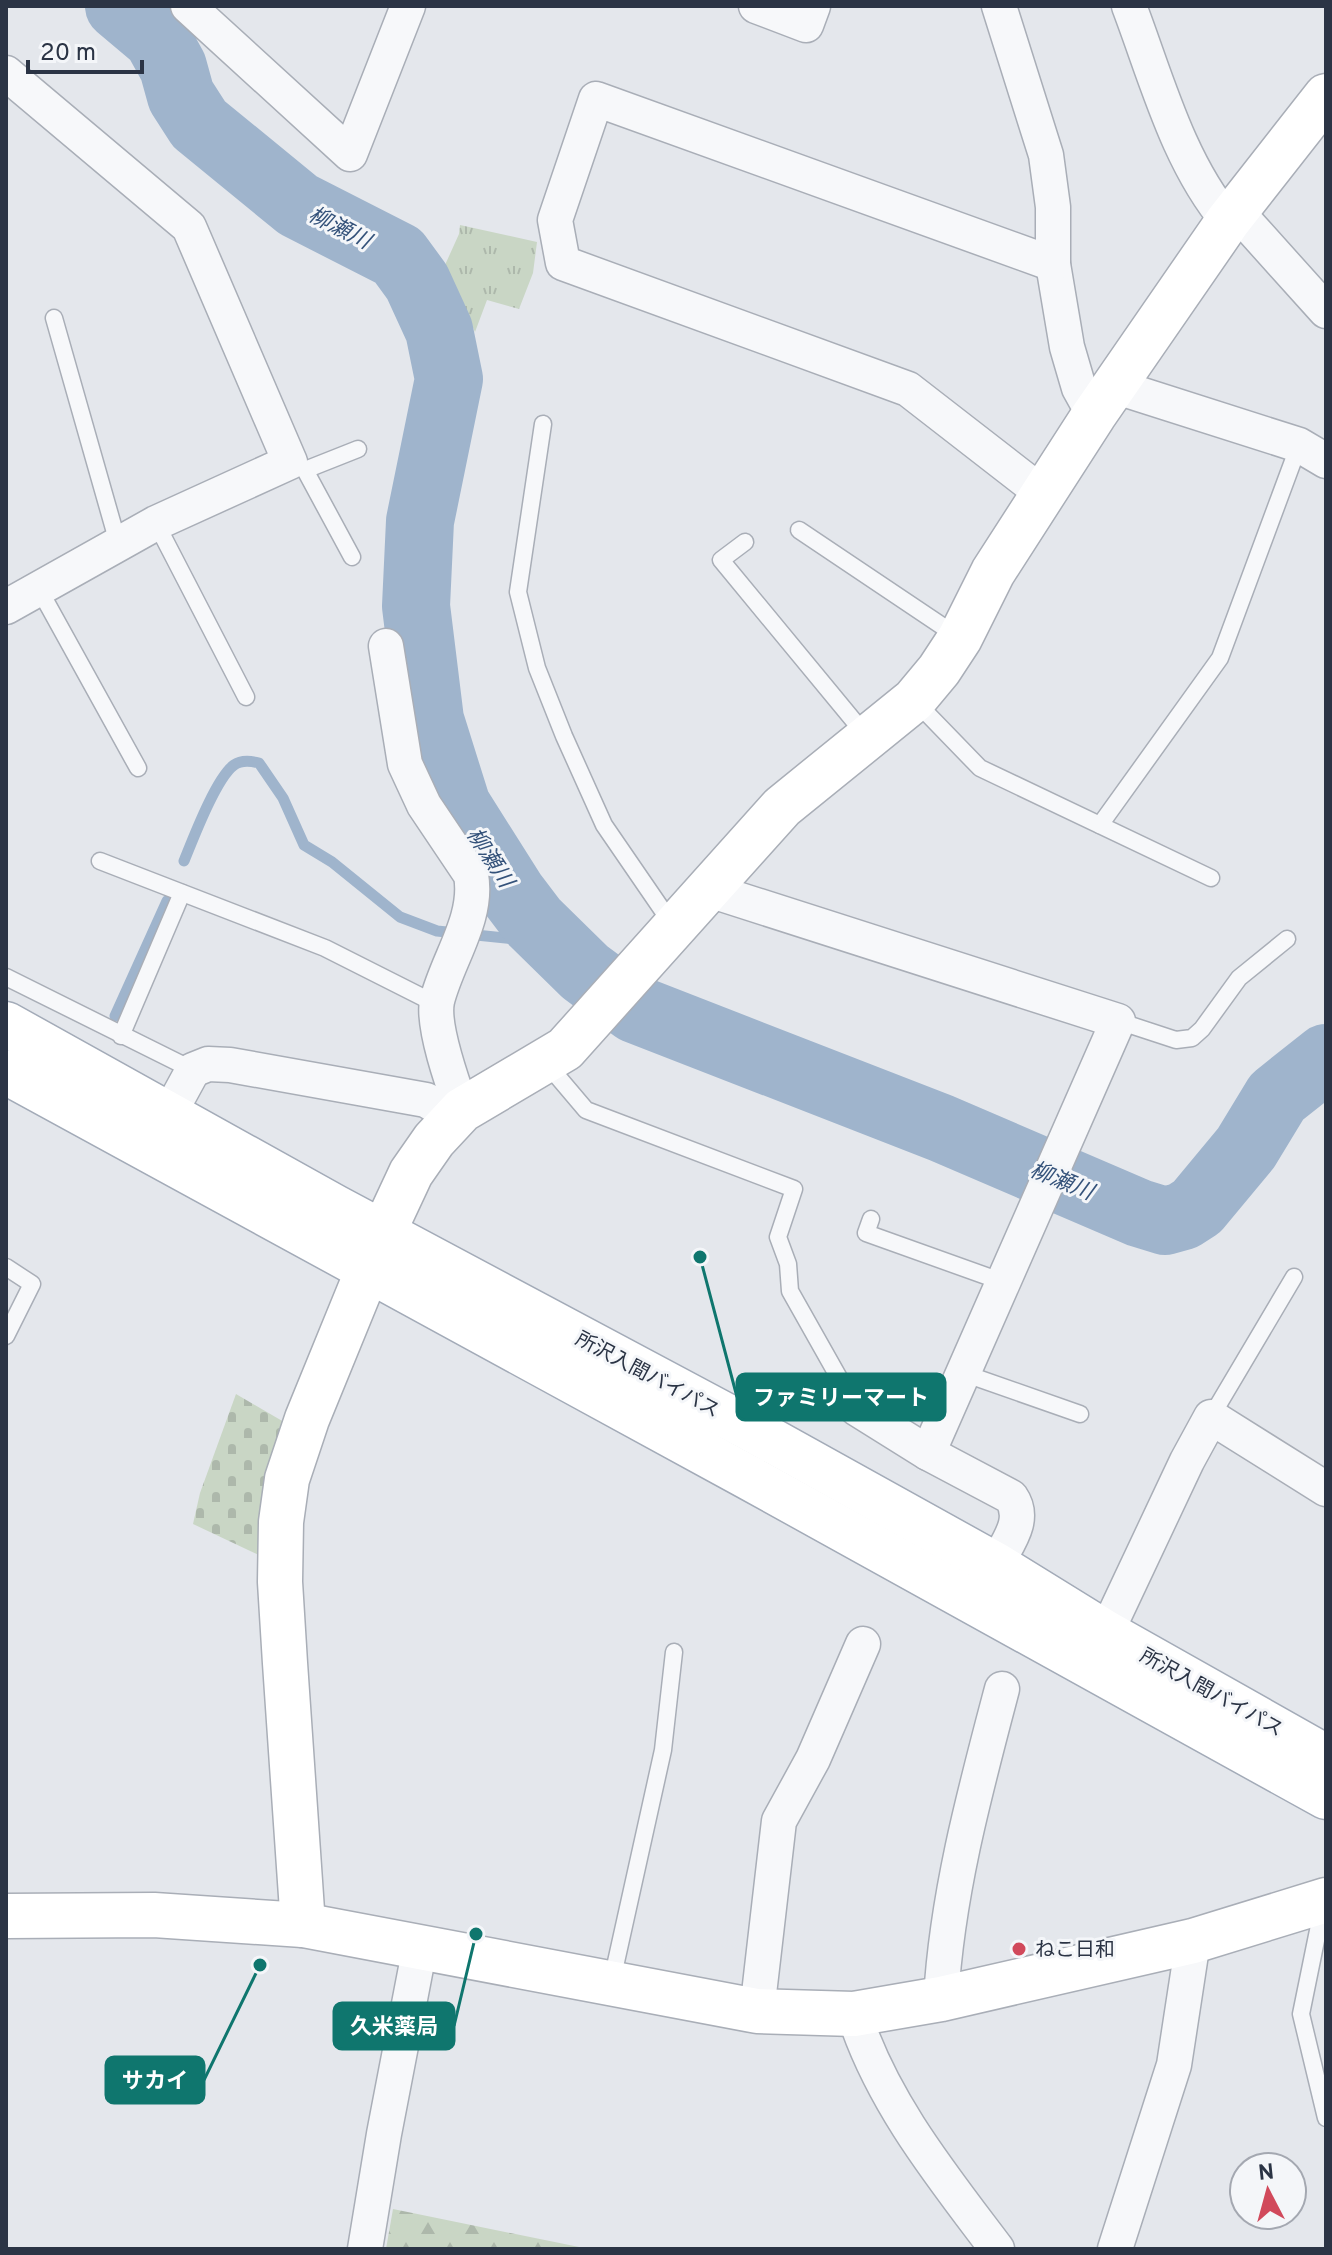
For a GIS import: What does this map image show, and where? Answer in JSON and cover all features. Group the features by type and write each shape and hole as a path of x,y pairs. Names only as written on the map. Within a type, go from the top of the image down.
{"street":[{"path":"188,6 350,154 408,6"},
{"path":"756,6 806,25 813,6"},
{"path":"999,6 1046,155 1053,207 1053,264 1067,347 1079,388 1104,401 1316,448"},
{"path":"1129,6 1188,160 1210,200 1232,216 1326,311"},
{"path":"6,73 189,227 297,466 156,523 6,607"},
{"path":"303,1925 284,1650 281,1522 287,1479 307,1419 411,1173 458,1113 546,1063 582,1033 782,807 914,700 960,638 993,572 1104,401 1232,216 1326,96"},
{"path":"1042,493 908,389 563,263 555,220 596,99 1053,264"},
{"path":"386,646 405,764 424,805 471,875 474,889 462,935 436,1004 458,1113"},
{"path":"709,890 1118,1021 928,1453"},
{"name":"所沢入間バイパス","path":"6,1024 169,1114 376,1252 1326,1797"},
{"path":"169,1114 193,1070 208,1064 230,1065 426,1100 458,1113"},
{"name":"所沢入間バイパス","path":"6,1072 376,1252 749,1428 996,1565 1106,1633 1326,1757"},
{"path":"856,1408 928,1453 1011,1497 1019,1518 996,1565"},
{"path":"1106,1633 1211,1417 1326,1489"},
{"path":"757,2011 779,1821 813,1759 863,1644"},
{"path":"941,1999 944,1953 970,1815 1002,1689"},
{"path":"6,1916 154,1915 303,1925 757,2011 854,2014 941,1999 1193,1941 1325,1900"},
{"path":"1115,2249 1174,2065 1193,1941"},
{"path":"365,2249 420,1947"},
{"path":"854,2014 865,2048 902,2117 926,2155 997,2249"}],"lane":[{"path":"54,318 118,543"},
{"path":"543,424 518,592 537,668 604,825 675,929"},
{"path":"1100,825 1220,658 1316,448"},
{"path":"352,557 297,466 358,449"},
{"path":"156,523 246,697"},
{"path":"799,530 960,638"},
{"path":"745,542 721,560 869,739"},
{"path":"39,589 138,768"},
{"path":"914,700 980,768 1211,878"},
{"path":"100,861 325,948 436,1004"},
{"path":"121,1036 182,893"},
{"path":"1118,1021 1176,1040 1192,1038 1239,978 1287,939"},
{"path":"6,977 193,1070"},
{"path":"546,1063 586,1110 794,1189 778,1237 788,1264 790,1291 856,1408"},
{"path":"871,1219 866,1233 1003,1282"},
{"path":"6,1267 32,1284 6,1336"},
{"path":"1211,1417 1294,1277"},
{"path":"963,1373 1080,1414"},
{"path":"611,1983 663,1750 674,1652"},
{"path":"1325,1900 1301,2014 1326,2118"}],"green space":[{"path":"460,225 537,242 533,273 519,309 487,300 475,332 445,265"},
{"path":"236,1394 284,1422 261,1556 193,1524 200,1493"},
{"path":"393,2209 589,2249 386,2249"}],"waterway":[{"name":"柳瀬川","path":"119,6 157,38 173,67 181,96 199,124 298,205 398,256 417,282 439,330 449,379 420,521 416,606 430,720 457,806 534,922 585,972 635,1009 941,1128 1139,1213 1165,1221 1183,1216 1197,1207 1246,1148 1277,1097 1326,1058"},
{"path":"184,861 227,772 240,762 256,762 283,798 304,845 332,862 400,917 437,931 553,943"},
{"path":"115,1016 167,901"}],"place":[{"name":"ファミリーマート","path":"700,1257"},
{"name":"久米薬局","path":"476,1934"},
{"name":"ねこ日和","path":"1019,1949"},
{"name":"サカイ","path":"260,1965"}]}
